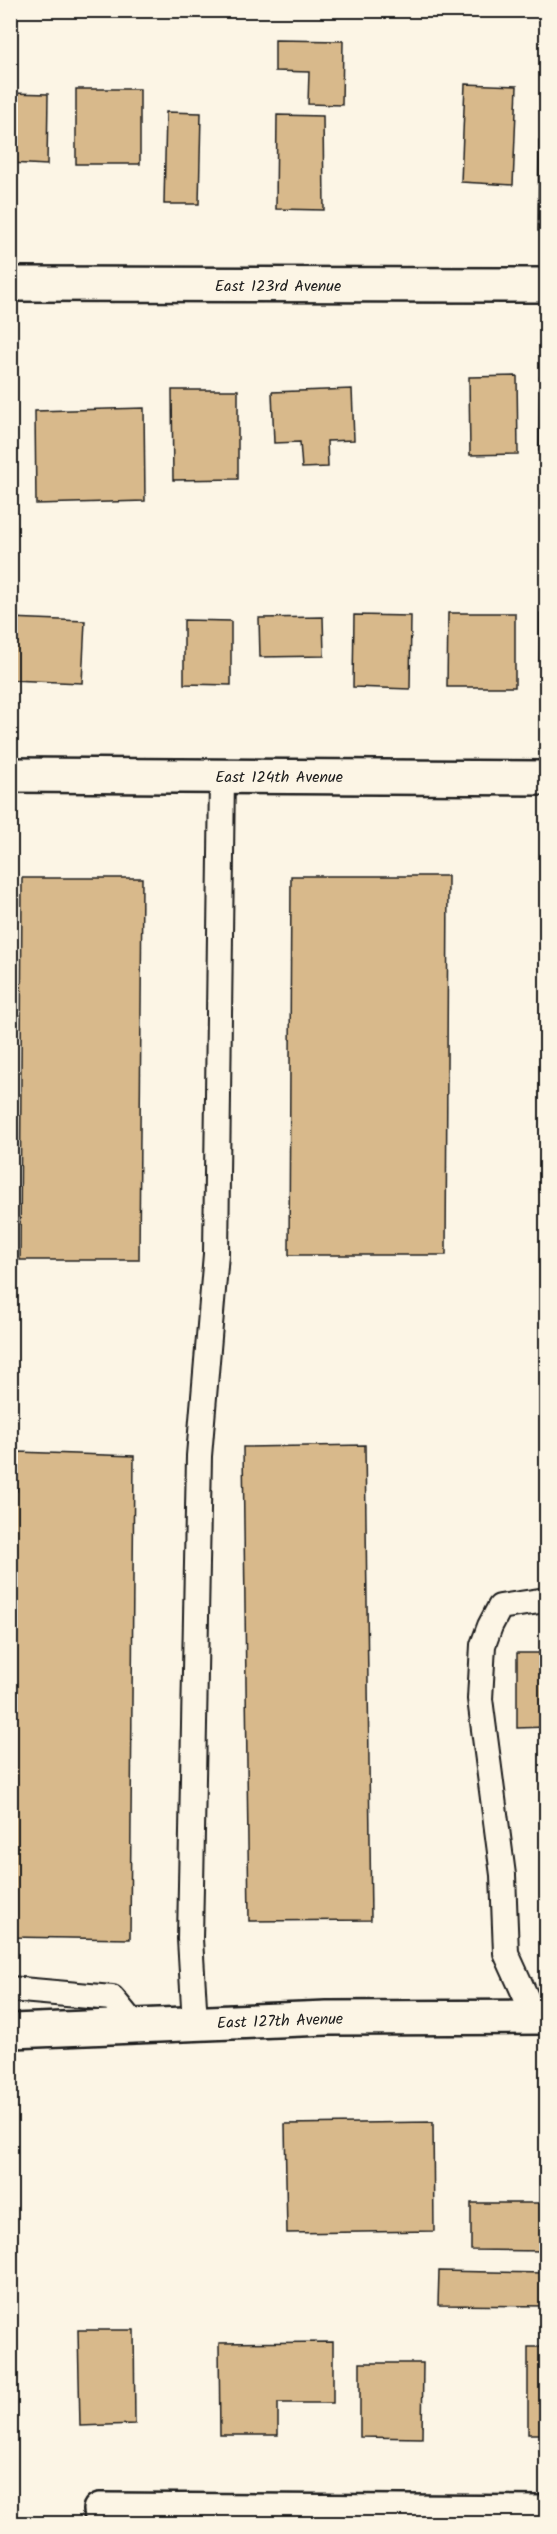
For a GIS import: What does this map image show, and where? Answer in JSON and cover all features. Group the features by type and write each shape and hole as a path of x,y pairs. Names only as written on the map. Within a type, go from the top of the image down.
{"street":[{"name":"East 123rd Avenue","path":"10,284 546,285"},
{"name":"East 124th Avenue","path":"10,775 546,778"},
{"name":"East 127th Avenue","path":"13,2031 327,2018 541,2017"},
{"path":"100,2511 546,2513"}],"lane":[{"path":"195,2023 190,1939 199,1456 216,1254 222,776"},
{"path":"541,2017 506,1953 503,1875 480,1699 483,1645 500,1607 546,1600"},
{"path":"10,1989 112,1998 135,2026"}],"building":[{"path":"275,40 343,41 342,105 308,104 309,72 275,71"},
{"path":"465,84 517,86 513,185 461,182"},
{"path":"76,89 140,89 140,164 76,164"},
{"path":"10,93 48,94 47,165 10,163"},
{"path":"166,112 201,113 199,204 164,204"},
{"path":"277,115 323,116 324,210 276,209"},
{"path":"539,140 546,140 546,231 538,231"},
{"path":"517,376 518,454 470,455 469,377"},
{"path":"540,377 546,377 546,451 539,451"},
{"path":"352,389 354,440 327,441 328,467 302,468 300,442 274,443 272,392"},
{"path":"172,390 238,390 238,479 173,480"},
{"path":"144,408 145,501 36,504 35,411"},
{"path":"448,613 515,613 515,687 447,687"},
{"path":"540,613 546,613 546,687 539,687"},
{"path":"354,615 411,616 410,689 353,687"},
{"path":"323,617 324,656 260,657 259,618"},
{"path":"10,618 85,621 82,683 10,680"},
{"path":"184,620 231,621 231,685 184,684"},
{"path":"291,876 448,876 446,1255 289,1255"},
{"path":"22,878 142,878 139,1260 20,1260"},
{"path":"365,1445 371,1920 249,1921 243,1447"},
{"path":"17,1452 134,1456 130,1939 10,1937 10,1491 17,1491"},
{"path":"517,1653 546,1653 546,1727 517,1728"},
{"path":"433,2122 434,2231 287,2233 285,2124"},
{"path":"471,2203 546,2203 546,2251 471,2250"},
{"path":"439,2271 546,2273 546,2306 438,2305"},
{"path":"78,2330 134,2330 135,2424 80,2426"},
{"path":"333,2342 333,2403 278,2403 278,2435 220,2435 219,2343"},
{"path":"528,2347 546,2347 546,2434 528,2434"},
{"path":"360,2363 423,2363 422,2438 360,2437"}]}
